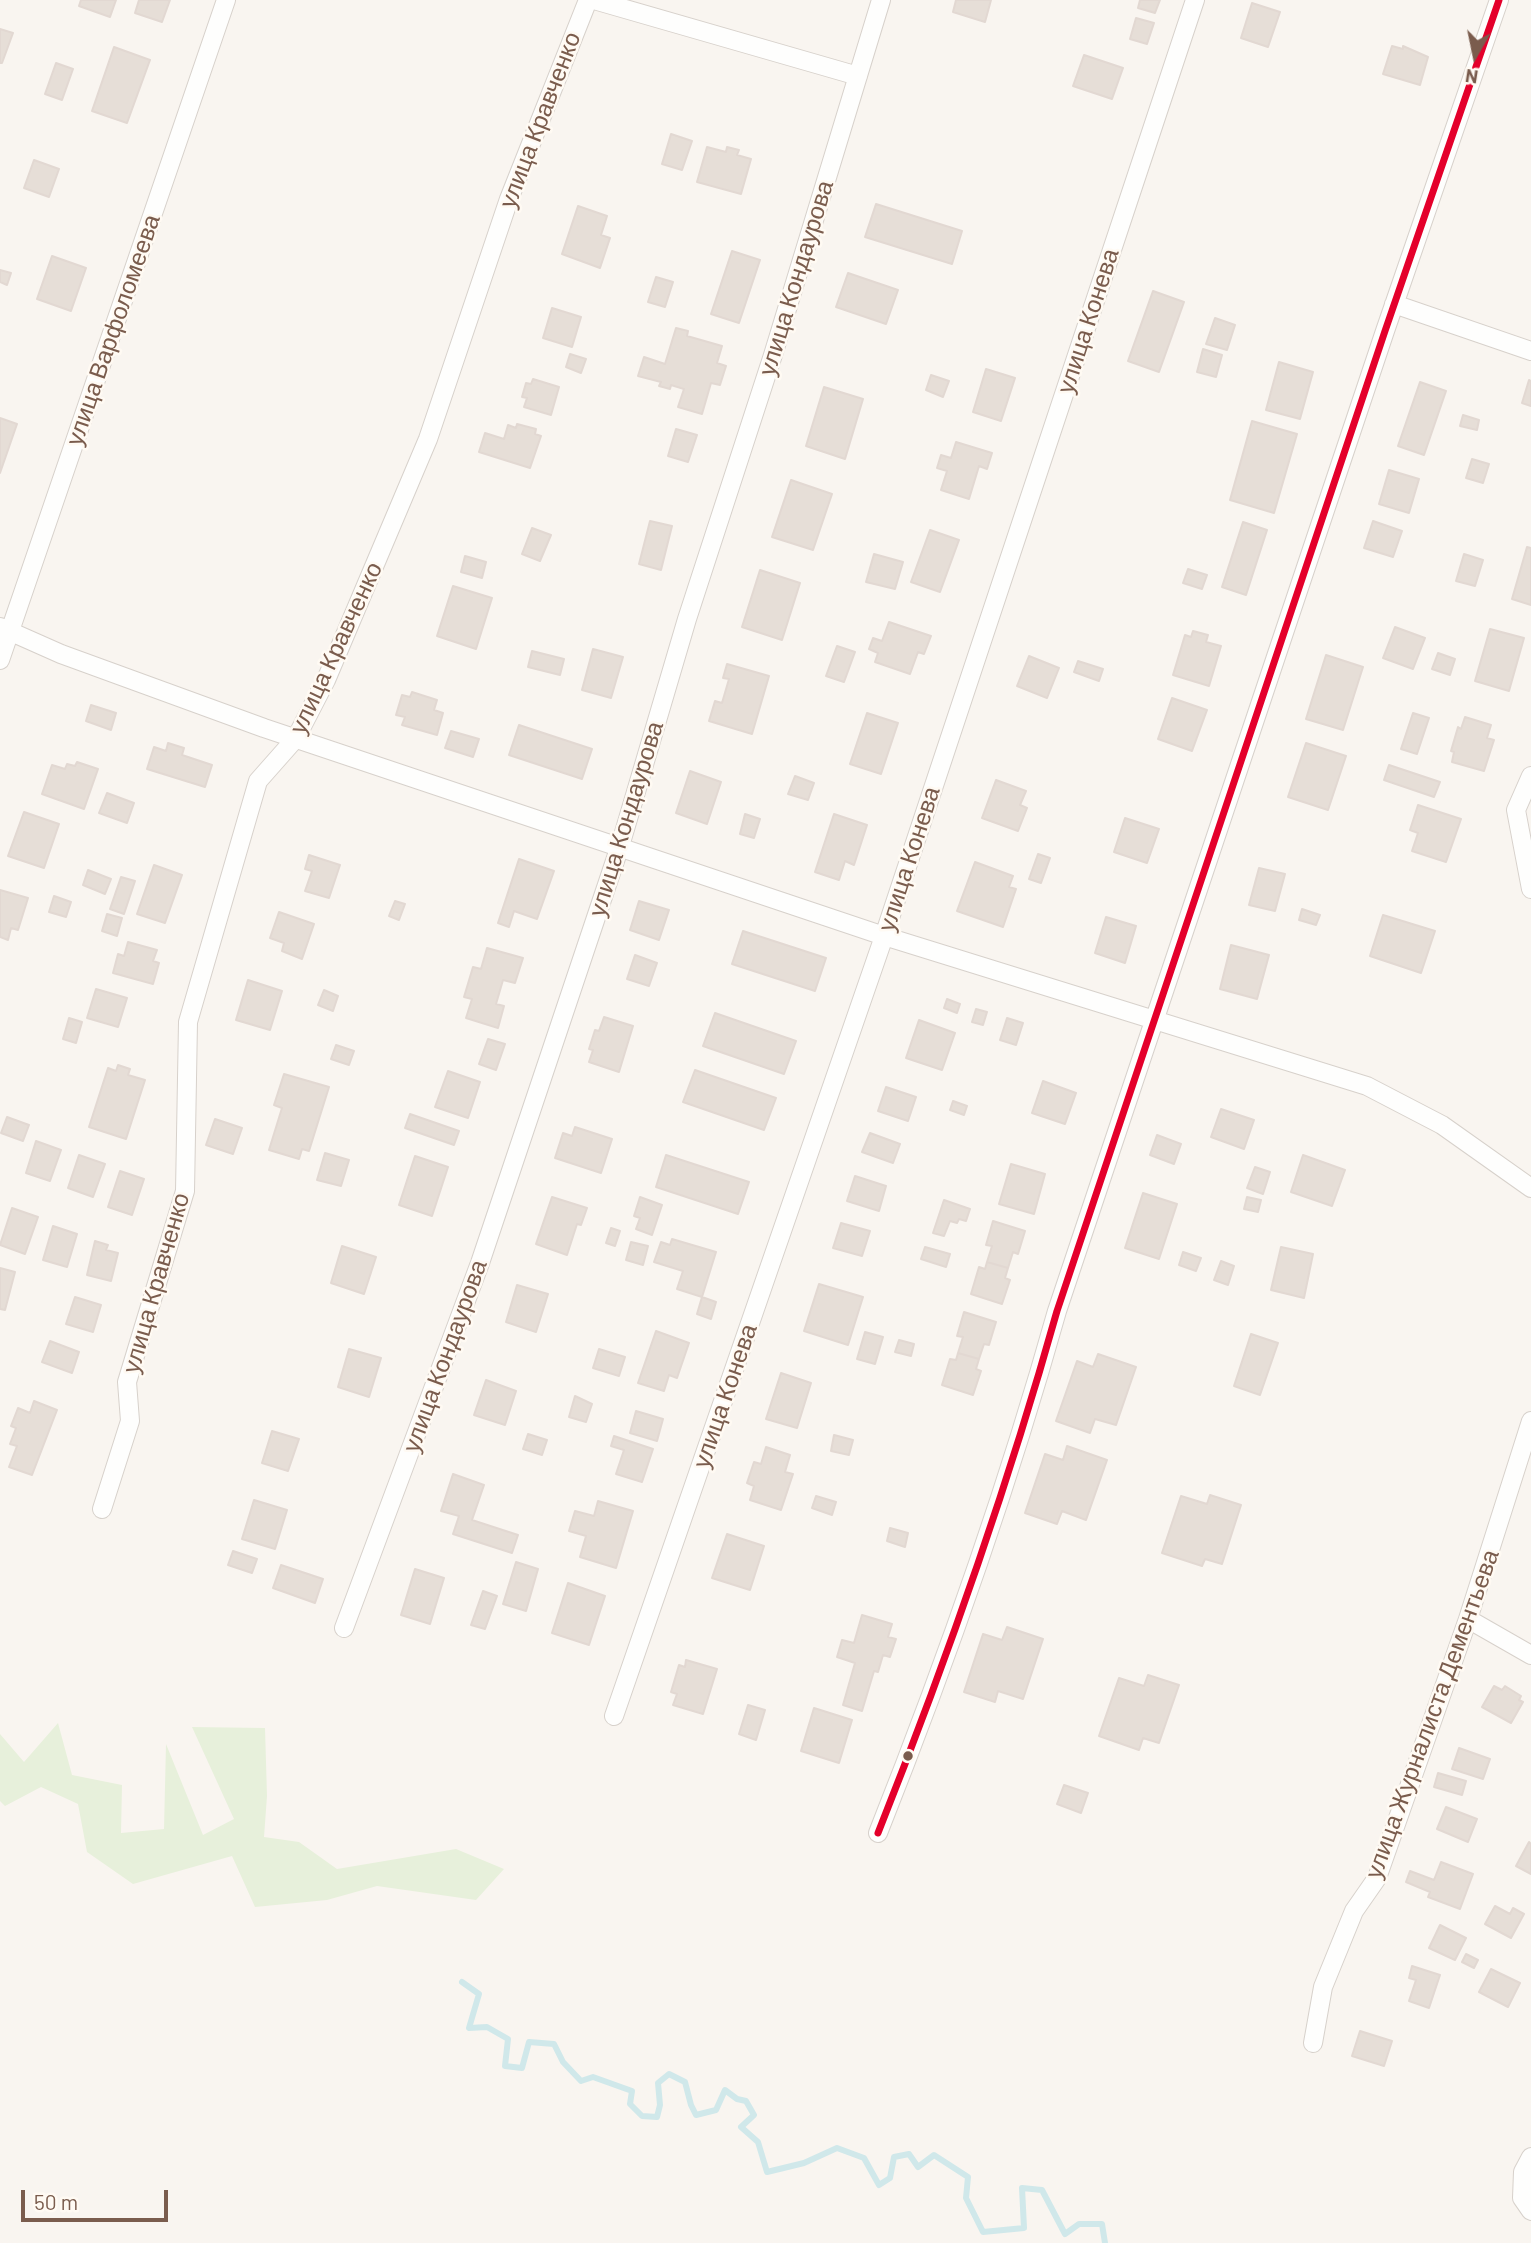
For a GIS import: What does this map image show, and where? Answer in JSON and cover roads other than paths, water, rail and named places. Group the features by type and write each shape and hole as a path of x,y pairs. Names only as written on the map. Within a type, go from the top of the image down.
{"street":[{"name":"улица Варфоломеева","path":"0,660 5,629 226,0"},
{"name":"улица Кравченко","path":"102,1509 130,1421 127,1381 185,1191 188,1022 258,781 296,738 327,680 428,439 509,198 588,0"},
{"path":"594,0 858,76"},
{"name":"улица Кондаурова","path":"345,1628 480,1263 620,846 687,619 773,355 881,0"},
{"name":"улица Конева","path":"614,1716 884,936 1195,0"},
{"path":"878,1833 936,1687 1016,1451 1057,1311 1394,304 1499,0"},
{"path":"1394,304 1531,351"},
{"path":"5,629 61,654 296,738 884,936 1367,1086 1442,1125 1531,1188"},
{"path":"1531,776 1516,810 1531,889"},
{"name":"улица Журналиста Дементьева","path":"1313,2043 1323,1987 1354,1911 1377,1878 1468,1619 1531,1421"},
{"path":"1468,1619 1531,1655"},
{"path":"1526,2204 1523,2172 1531,2157"}],"waterway":[{"path":"462,1982 479,1994 469,2028 487,2027 508,2039 505,2066 522,2068 529,2042 554,2044 563,2062 581,2081 593,2077 632,2091 630,2104 642,2116 657,2117 660,2105 658,2083 669,2074 685,2082 696,2115 716,2110 725,2090 737,2099 746,2101 754,2115 741,2127 758,2142 767,2172 804,2163 837,2148 864,2158 879,2185 890,2178 894,2157 909,2154 918,2167 934,2155 968,2177 966,2198 983,2232 1024,2228 1022,2188 1042,2190 1065,2234 1079,2224 1102,2224 1105,2243"}]}
